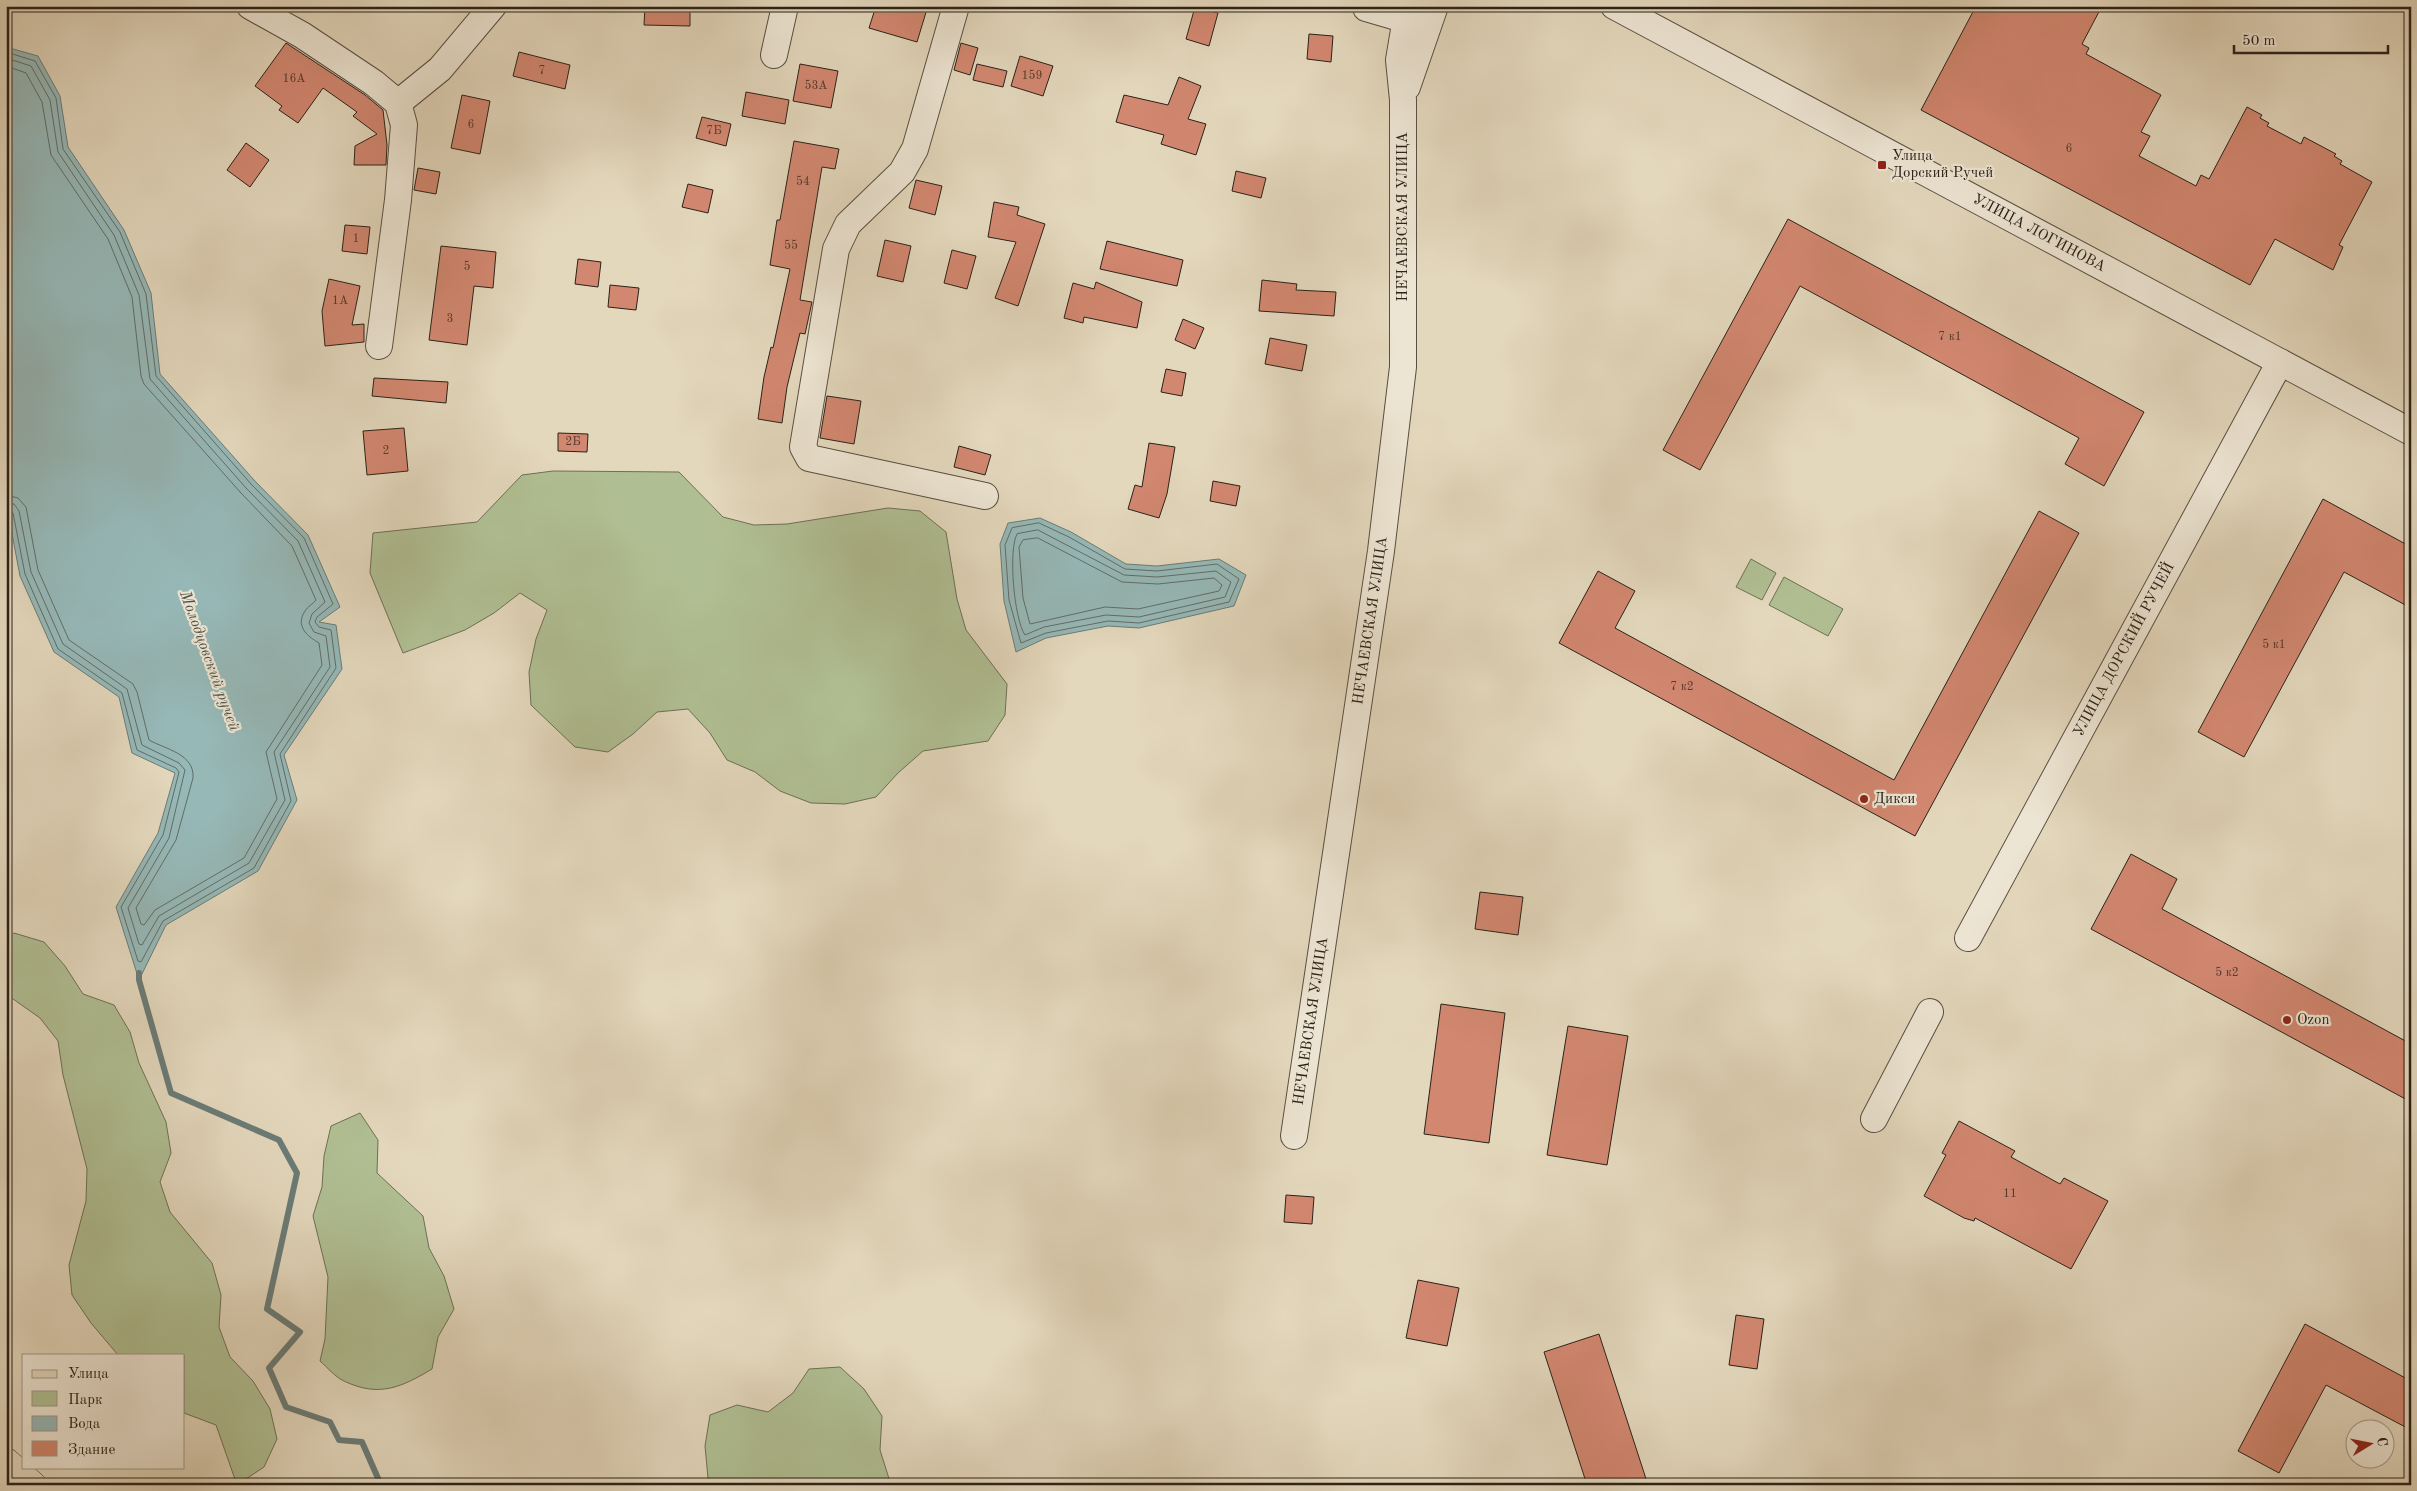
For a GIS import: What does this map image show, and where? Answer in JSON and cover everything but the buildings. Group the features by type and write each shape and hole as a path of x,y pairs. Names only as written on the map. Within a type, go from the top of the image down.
{"main road":[{"path":"6,1462 32,1485"}],"street":[{"path":"250,6 302,35 374,83 398,103 404,125 398,200 379,346"},
{"path":"398,103 440,68 493,6"},
{"path":"774,55 785,6"},
{"path":"956,6 916,149 902,172 848,224 836,249 803,446 809,458 985,496"},
{"path":"1366,6 1366,8 1409,16"},
{"name":"НЕЧАЕВСКАЯ УЛИЦА","path":"1403,100 1435,6"},
{"name":"УЛИЦА ЛОГИНОВА","path":"1614,6 2411,432"},
{"name":"НЕЧАЕВСКАЯ УЛИЦА","path":"1294,1136 1381,551 1404,367 1403,100 1399,60 1409,16"},
{"name":"УЛИЦА ДОРСКИЙ РУЧЕЙ","path":"1968,938 2280,362"},
{"path":"1874,1119 1930,1012"}],"green space":[{"path":"553,471 679,472 723,517 754,525 787,524 888,508 920,511 946,532 957,599 966,630 1007,684 1005,715 988,741 923,751 898,773 876,797 845,804 811,803 780,791 755,772 727,760 710,733 688,709 657,712 633,734 608,752 575,747 531,705 529,672 536,639 547,610 520,593 494,613 465,630 403,653 370,573 373,533 477,522 522,475"},
{"path":"1751,559 1776,573 1762,600 1736,587"},
{"path":"1784,577 1843,609 1828,636 1769,605"},
{"path":"14,933 44,942 65,966 83,994 114,1005 130,1032 139,1063 166,1122 171,1153 160,1182 170,1212 212,1263 221,1295 219,1327 230,1357 253,1381 270,1409 277,1439 264,1467 237,1485 216,1425 185,1413 185,1354 117,1354 91,1323 72,1295 69,1265 86,1201 87,1169 63,1075 58,1041 40,1018 6,994 6,939"},
{"path":"360,1113 378,1140 377,1173 423,1216 429,1248 444,1276 454,1309 438,1337 432,1369 411,1381 390,1388 379,1389 368,1389 344,1381 320,1361 325,1339 328,1277 313,1216 322,1187 324,1156 331,1126"},
{"path":"840,1367 864,1389 882,1416 880,1450 891,1485 707,1485 705,1446 710,1415 737,1405 768,1412 793,1393 809,1369"}],"water":[{"path":"6,47 38,56 60,96 68,147 124,230 151,293 160,374 254,480 308,535 340,607 319,622 336,625 342,669 284,755 297,800 258,871 166,925 139,980 116,907 158,833 175,773 132,753 119,697 54,652 20,576 6,502"},
{"path":"1040,518 1071,532 1126,564 1157,566 1219,559 1246,575 1234,606 1139,628 1108,626 1046,638 1016,652 1004,601 1000,544 1008,523"}],"waterway":[{"name":"Молодцовский ручей","path":"139,973 139,980 171,1093 279,1140 297,1173 267,1309 300,1332 269,1368 286,1407 330,1422 339,1440 362,1442 381,1485"}],"place":[{"name":"Улица Дорский Ручей","path":"1882,165"},
{"name":"Дикси","path":"1864,799"},
{"name":"Ozon","path":"2287,1020"}]}
